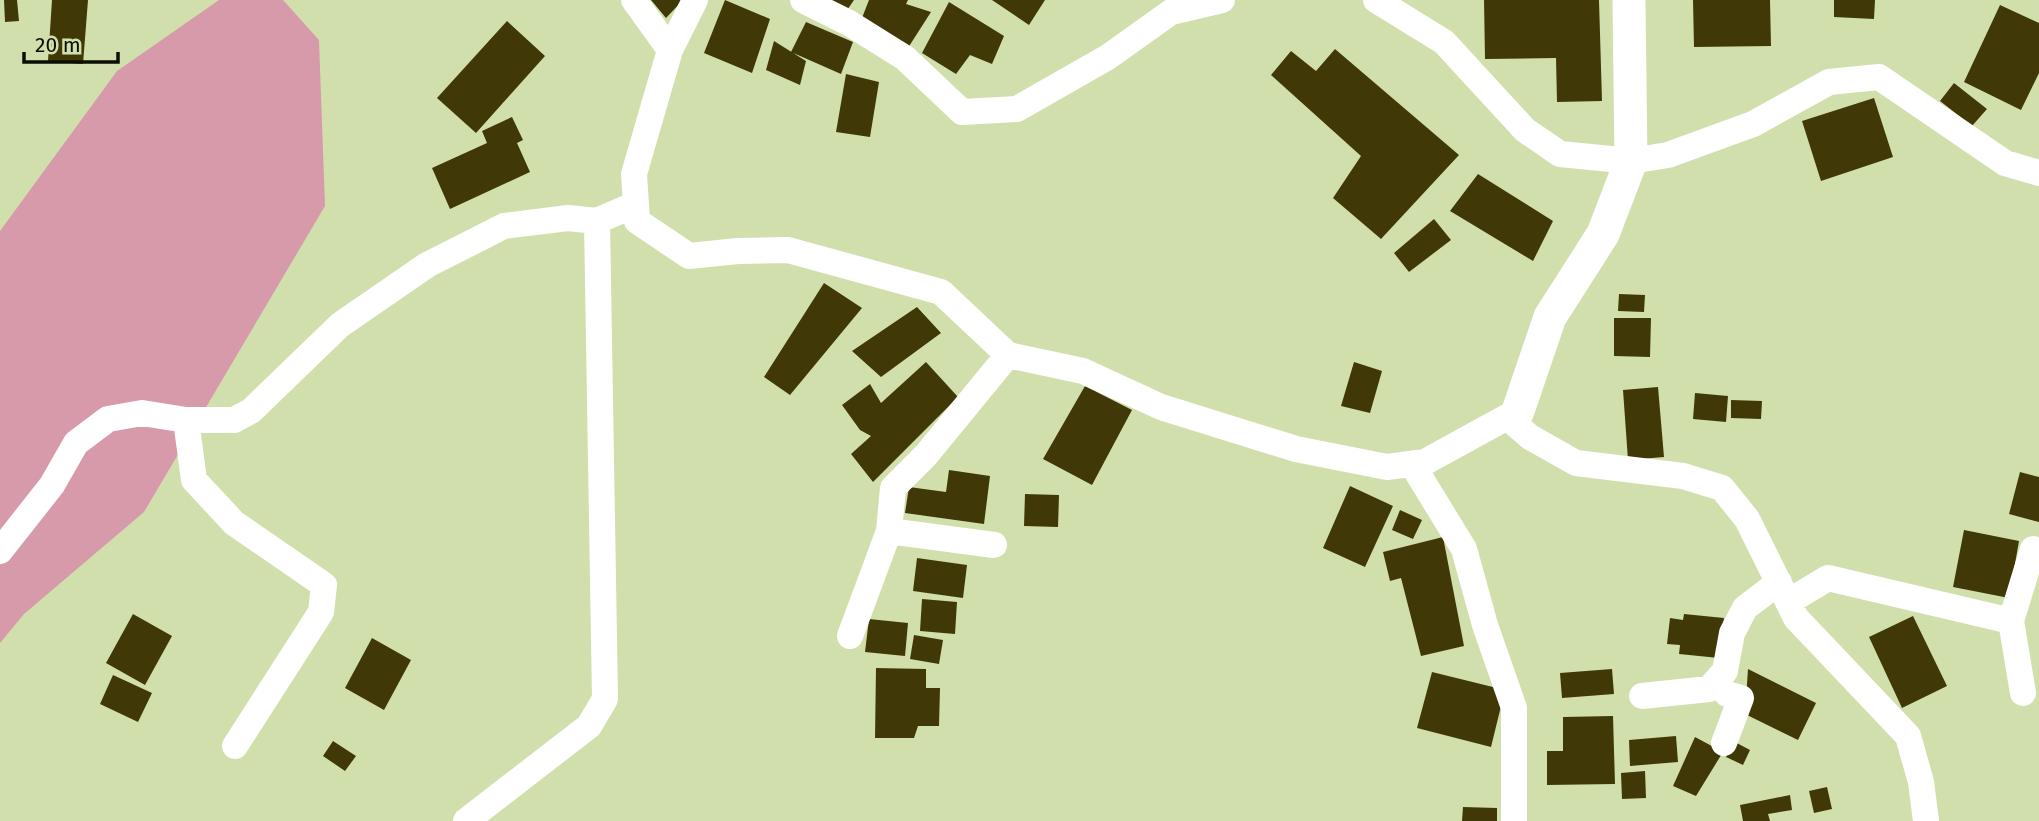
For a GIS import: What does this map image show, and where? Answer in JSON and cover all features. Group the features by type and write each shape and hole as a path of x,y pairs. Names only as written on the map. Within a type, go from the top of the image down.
{"street":[{"path":"634,0 670,50"},
{"path":"695,0 670,50 634,174 637,221 689,256 788,250 941,292 1009,355 1083,371 1161,407 1296,449 1387,467 1425,462 1518,411"},
{"path":"803,0 849,23 905,58 962,112 1017,109 1108,57 1171,12 1222,0"},
{"path":"1376,0 1444,42 1525,130 1560,154 1631,161 1668,155 1753,124 1829,82 1879,77 2005,163 2039,173"},
{"path":"1629,0 1631,161 1603,234 1550,317 1518,411 1516,425 1576,463 1683,476 1722,488 1747,519 1796,618 1908,736 1921,782 1926,821"},
{"path":"0,551 52,485 76,443 108,419 142,413 186,420 234,420 251,411 340,326 427,265 504,226 568,218 597,220 636,204"},
{"path":"466,821 589,726 605,699 597,220"},
{"path":"850,636 889,531 892,488 926,455 1009,355"},
{"path":"186,420 194,480 234,523 324,585 321,612 235,746"},
{"path":"1412,464 1464,550 1485,625 1514,708 1514,821"},
{"path":"889,531 994,545"},
{"path":"2022,693 2011,621 2033,549"},
{"path":"1721,732 1723,686 1732,633 1745,608 1783,592 1828,578 2011,621"},
{"path":"1642,696 1723,686"}],"shaded area":[{"path":"219,0 283,0 319,40 325,206 144,512 24,614 0,643 0,231 117,71"}],"building":[{"path":"4,0 17,0 19,21 5,22"},
{"path":"52,0 88,0 83,64 48,61"},
{"path":"651,0 683,0 666,18"},
{"path":"725,0 770,19 752,73 704,53"},
{"path":"801,0 854,0 841,19"},
{"path":"869,0 908,0 906,4 931,12 906,51 860,23"},
{"path":"992,0 1045,0 1029,25"},
{"path":"1484,0 1599,0 1602,101 1557,102 1556,58 1485,59"},
{"path":"1693,0 1770,0 1771,46 1694,47"},
{"path":"1834,0 1875,0 1874,19 1834,17"},
{"path":"949,2 1004,36 992,64 970,55 956,74 922,53"},
{"path":"2000,5 2039,23 2039,73 2021,110 1964,82"},
{"path":"507,21 545,56 476,133 437,98"},
{"path":"806,22 853,42 841,74 791,52"},
{"path":"774,41 806,61 800,85 766,70"},
{"path":"1335,49 1459,155 1381,239 1333,198 1361,156 1271,75 1291,51 1316,71"},
{"path":"846,74 879,82 870,137 836,132"},
{"path":"1954,83 1987,109 1972,126 1940,101"},
{"path":"1874,98 1893,157 1821,181 1802,121"},
{"path":"512,117 523,140 517,143 530,172 450,209 432,168 487,143 482,131"},
{"path":"1478,174 1553,221 1533,261 1450,211"},
{"path":"1434,219 1451,240 1409,272 1394,253"},
{"path":"824,283 862,308 790,395 764,377"},
{"path":"1619,294 1645,295 1644,312 1618,311"},
{"path":"917,307 941,333 881,377 852,351"},
{"path":"1614,318 1651,318 1650,357 1614,356"},
{"path":"926,362 958,397 873,482 851,454 871,436 860,430 842,405 870,384 881,403"},
{"path":"1354,362 1382,371 1370,413 1341,406"},
{"path":"1085,386 1132,410 1092,485 1043,459"},
{"path":"1658,387 1664,457 1628,460 1623,390"},
{"path":"1695,393 1728,396 1726,422 1693,419"},
{"path":"1731,400 1762,401 1761,419 1731,418"},
{"path":"949,470 990,476 984,524 905,513 909,487 946,492"},
{"path":"2020,472 2039,477 2039,522 2009,514"},
{"path":"1350,486 1393,506 1365,567 1323,548"},
{"path":"1025,494 1059,495 1058,527 1024,526"},
{"path":"1400,510 1422,520 1413,539 1392,530"},
{"path":"1964,530 2019,541 2009,598 1953,587"},
{"path":"1443,537 1464,646 1421,656 1401,578 1390,581 1383,552"},
{"path":"917,558 967,565 963,598 913,591"},
{"path":"922,599 957,602 955,634 920,631"},
{"path":"133,614 172,636 145,685 106,663"},
{"path":"1684,614 1724,618 1719,658 1679,654 1680,645 1667,644 1670,618 1683,620"},
{"path":"1913,616 1947,686 1902,708 1869,637"},
{"path":"869,619 908,623 905,656 865,652"},
{"path":"914,635 943,640 939,664 910,659"},
{"path":"372,638 411,660 384,710 345,688"},
{"path":"876,668 926,669 926,688 940,688 939,726 918,726 914,738 875,738"},
{"path":"1612,669 1614,694 1562,698 1560,673"},
{"path":"1748,669 1816,703 1798,740 1745,714"},
{"path":"1432,672 1505,690 1491,747 1417,728"},
{"path":"113,675 152,693 138,722 100,704"},
{"path":"1613,716 1615,784 1547,785 1547,751 1563,751 1563,717"},
{"path":"1676,736 1678,762 1630,766 1629,740"},
{"path":"1695,737 1723,752 1696,796 1673,786"},
{"path":"333,741 356,756 345,771 323,756"},
{"path":"1733,741 1750,750 1743,765 1726,757"},
{"path":"1645,771 1646,798 1622,799 1621,773"},
{"path":"1827,787 1832,809 1814,813 1809,791"},
{"path":"1790,795 1792,810 1768,814 1770,821 1743,821 1740,805"},
{"path":"1463,807 1497,808 1497,821 1462,821"}]}
